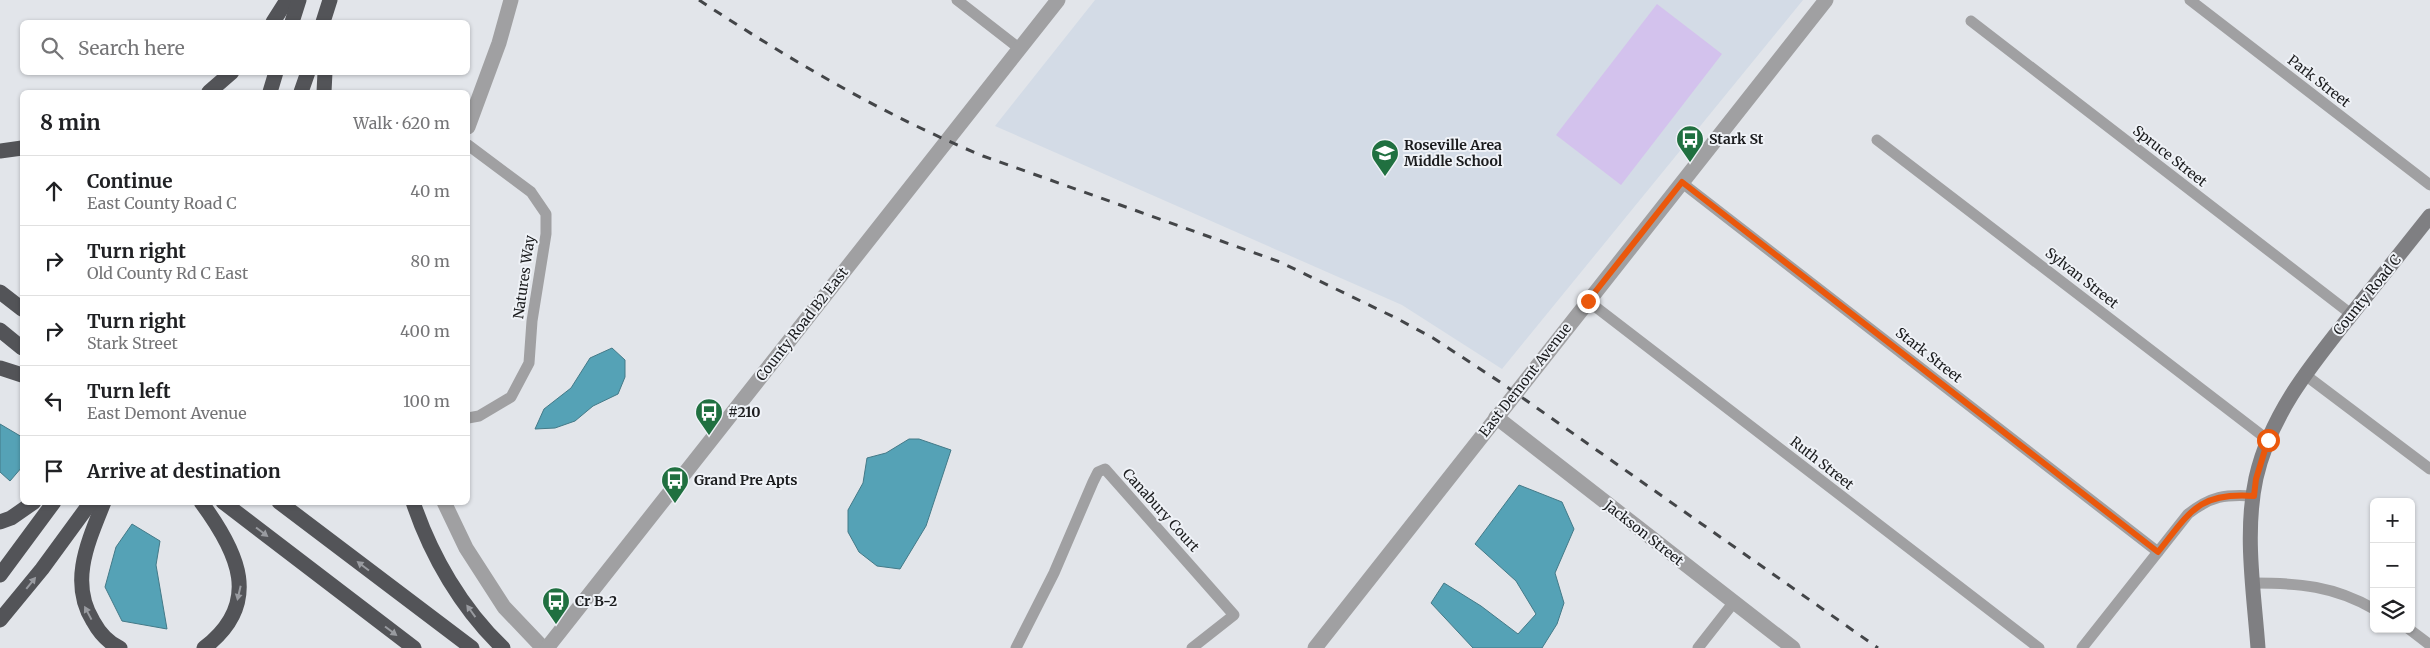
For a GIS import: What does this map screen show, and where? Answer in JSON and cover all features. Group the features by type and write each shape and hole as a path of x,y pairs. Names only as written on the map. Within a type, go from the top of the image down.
{"highway":[{"path":"274,20 287,0"},
{"path":"293,20 299,0"},
{"path":"324,20 330,0"},
{"path":"333,20 338,0"},
{"path":"211,90 229,75"},
{"path":"271,90 275,75"},
{"path":"302,90 307,75"},
{"path":"324,90 326,75"},
{"path":"0,151 20,148"},
{"path":"0,292 20,307"},
{"path":"0,330 20,346"},
{"path":"0,368 20,374"},
{"path":"0,522 12,518 30,505"},
{"path":"0,575 52,505"},
{"path":"0,620 42,569 89,505"},
{"path":"103,505 86,552 81,581 84,607 97,629 120,648"},
{"path":"203,505 219,527 232,551 241,586 229,621 219,636 204,648"},
{"path":"227,505 414,648"},
{"path":"283,505 472,648"},
{"path":"414,505 428,540 456,592 488,634 503,648"}],"main road":[{"name":"County Road C","path":"2258,648 2251,547 2256,479 2268,440 2281,410 2304,374 2430,216"}],"street":[{"path":"470,122 499,43 511,0"},
{"path":"957,0 1020,49"},
{"name":"County Road B2 East","path":"548,648 1058,0"},
{"name":"East Demont Avenue","path":"1315,648 1826,0"},
{"name":"Park Street","path":"2190,0 2430,185"},
{"name":"Spruce Street","path":"1971,21 2351,314"},
{"name":"Sylvan Street","path":"1877,140 2268,440"},
{"name":"Natures Way","path":"470,146 531,192 546,214 546,234 532,321 530,363 512,397 479,416 470,418"},
{"name":"Stark Street","path":"1682,182 2158,552"},
{"name":"Ruth Street","path":"1588,301 2039,648"},
{"path":"2304,374 2430,469"},
{"name":"Jackson Street","path":"1496,417 1793,648"},
{"name":"Canabury Court","path":"1016,648 1054,573 1093,482 1098,472 1105,468 1234,615 1192,648"},
{"path":"2082,648 2188,514 2204,502 2222,496 2254,496"},
{"path":"445,505 466,548 504,606 543,648"},
{"path":"2254,583 2304,584 2334,590 2370,607"},
{"path":"1698,648 1734,602"},
{"path":"2414,633 2430,645"}],"shaded area":[{"name":"Roseville Area Middle School","path":"1095,0 1803,0 1502,369 1402,305 995,126"},
{"path":"1657,4 1722,54 1621,185 1556,135"}],"water":[{"path":"612,348 625,360 625,377 618,394 593,406 575,421 555,428 535,429 544,409 571,388 590,358"},
{"path":"0,424 20,436 20,469 10,481 0,472"},
{"path":"909,439 919,439 951,450 926,526 900,569 877,566 859,552 848,532 848,510 863,483 867,458 886,453"},
{"path":"1519,485 1562,502 1574,529 1555,573 1564,603 1557,624 1542,648 1473,648 1431,603 1444,583 1481,606 1518,634 1536,614 1516,581 1475,544"},
{"path":"132,524 160,541 156,565 167,629 122,621 105,587 116,547"}],"railway":[{"path":"699,0 837,85 946,140 983,156 1280,262 1433,338 1500,382 1878,648"}],"place":[{"name":"Stark St","path":"1690,163"},
{"name":"Roseville Area Middle School","path":"1385,177"},
{"name":"#210","path":"709,436"},
{"name":"Grand Pre Apts","path":"675,504"},
{"name":"Cr B-2","path":"556,625"}],"route":[{"path":"1588,301 1682,182 2158,552 2188,514 2204,502 2222,496 2254,496 2256,479 2268,440"}]}
